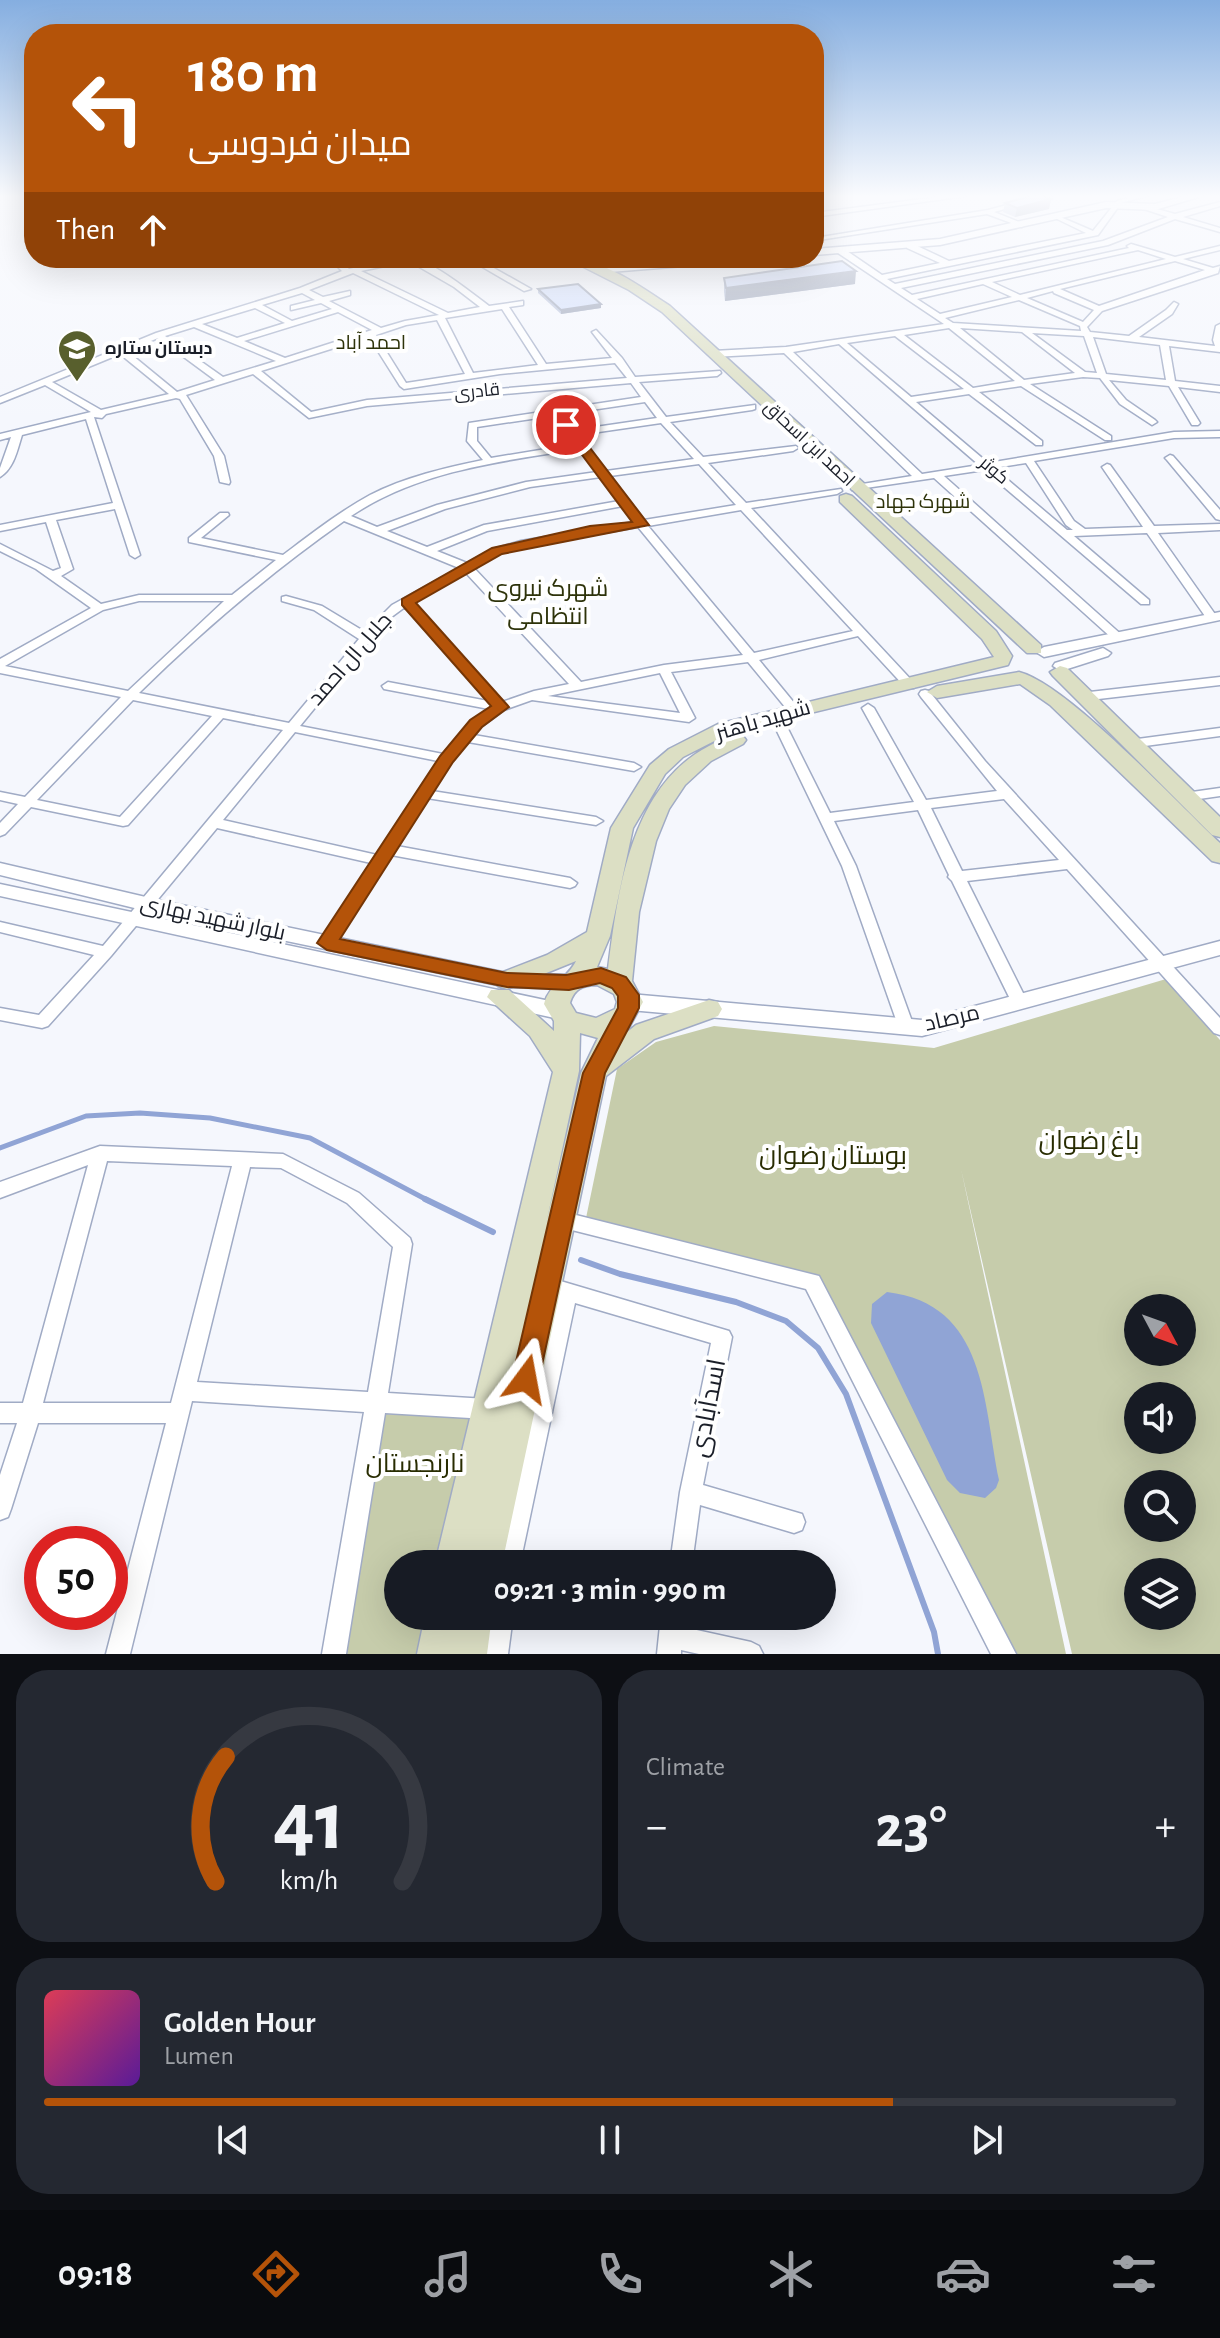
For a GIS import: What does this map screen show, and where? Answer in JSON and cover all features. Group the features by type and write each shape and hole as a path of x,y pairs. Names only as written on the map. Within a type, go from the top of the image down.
{"main road":[{"name":"احمد ابن اسحاق","path":"583,272 642,302 717,364 1060,669"},
{"name":"احمد ابن اسحاق","path":"602,272 653,299 807,463"},
{"name":"احمد ابن اسحاق","path":"832,486 989,635 1006,670 1023,679"},
{"name":"شهید باهنر","path":"545,1217 594,1073 623,1002 624,939 647,831 679,776 695,760 715,748 790,718 868,708 1002,659 1015,649 1039,651"},
{"name":"شهید باهنر","path":"575,980 598,936 622,828 657,770 699,739 918,689 1051,679 1060,669"},
{"path":"1060,669 1081,697 1220,830"},
{"path":"1023,679 1057,701 1220,856"},
{"path":"566,1071 539,1029 504,988 598,936"},
{"path":"601,976 623,1002 598,1028 563,1016 558,996 575,980 601,976"},
{"path":"594,1073 645,1032 709,1009"},
{"name":"شهید باهنر","path":"487,1550 543,1287 545,1217 566,1071 563,1016"},
{"name":"شهید باهنر","path":"456,1550 487,1409 543,1287"},
{"path":"436,1654 440,1630"},
{"path":"468,1654 472,1630"}],"street":[{"path":"0,400 159,335 303,290 348,272"},
{"path":"353,272 443,316 470,375"},
{"path":"435,272 486,308"},
{"path":"497,272 527,289"},
{"path":"871,272 951,325 1022,383 1108,438"},
{"path":"880,278 905,272"},
{"path":"893,287 963,272"},
{"path":"964,272 1086,329 1131,339 1220,348 1217,340 1220,326"},
{"path":"910,298 1028,272"},
{"path":"938,317 1131,272"},
{"path":"1086,329 1099,309 1214,272"},
{"path":"1104,279 1117,284"},
{"path":"1129,289 1142,294"},
{"path":"303,290 374,331 404,386 543,366 619,360"},
{"path":"1057,291 1099,309"},
{"path":"294,308 347,293"},
{"path":"0,437 90,418 176,395 374,331 520,303"},
{"path":"1131,339 1169,312 1174,304"},
{"path":"256,305 292,324"},
{"path":"504,306 543,366"},
{"path":"237,341 339,309"},
{"path":"195,324 282,360"},
{"path":"951,325 1026,332 1086,329"},
{"name":"قادری","path":"253,369 309,415 367,403 635,378 786,350 951,325"},
{"path":"1086,329 1103,377 1126,406 1152,422"},
{"path":"596,332 635,378 665,422 918,689 1007,794 1220,1029"},
{"path":"1026,332 1083,374"},
{"path":"898,334 1039,443"},
{"path":"159,335 221,380"},
{"name":"کوثر","path":"841,342 1145,602"},
{"path":"1164,343 1171,382 1195,423"},
{"path":"786,350 919,477"},
{"path":"121,351 176,395 183,397 219,456 225,482"},
{"path":"908,400 1083,374 1220,389"},
{"path":"45,381 102,415"},
{"path":"488,460 472,441 472,425 649,399"},
{"path":"752,407 665,422 569,429 750,658 790,718 826,818 849,866 906,1027"},
{"path":"90,418 135,555"},
{"path":"0,474 8,464 17,434"},
{"path":"856,488 1174,435 1220,434"},
{"path":"0,831 130,697 235,598 283,558 343,517 391,489 452,467 582,446"},
{"path":"379,530 441,507 530,484 793,448"},
{"path":"1170,458 1220,517"},
{"path":"1028,459 1070,523 1083,532"},
{"path":"1107,467 1148,529 1217,620"},
{"path":"935,474 1118,637"},
{"name":"جلال ال احمد","path":"0,1014 42,1022 142,912 365,637 396,607 497,551 521,544 590,530 642,525 745,507 832,486"},
{"path":"430,550 484,528 625,503"},
{"path":"0,528 118,505"},
{"path":"224,515 193,540 283,558"},
{"path":"343,517 467,567 578,686"},
{"path":"50,519 67,569 52,576"},
{"path":"1068,533 1220,527"},
{"path":"0,547 52,576 99,608"},
{"path":"0,667 99,608 139,598 235,598"},
{"path":"286,599 318,608 365,637"},
{"path":"407,602 500,707"},
{"path":"1039,651 1217,620"},
{"path":"1060,669 1081,657 1217,620"},
{"path":"327,943 446,759 463,737 500,707 578,686 664,669 750,658 862,632"},
{"path":"0,667 289,730 446,759"},
{"path":"528,697 689,718 664,669"},
{"path":"1081,697 1220,681"},
{"path":"388,686 500,707"},
{"path":"868,708 922,805 1019,1001"},
{"path":"0,796 123,822 220,714"},
{"path":"1130,744 1220,732"},
{"path":"463,737 634,767"},
{"path":"1185,797 1220,792"},
{"path":"426,794 596,821"},
{"path":"826,818 1007,794"},
{"path":"215,823 384,854 570,883"},
{"path":"955,877 1070,864"},
{"name":"بلوار شهید بهاری","path":"0,869 142,912 504,988 575,980"},
{"name":"بلوار شهید بهاری","path":"0,890 327,943 504,988 563,1016"},
{"path":"0,927 106,952"},
{"name":"مرصاد","path":"623,1002 922,1028 1220,948"},
{"path":"0,1509 31,1411 100,1153"},
{"path":"0,1190 100,1153 283,1161 353,1198 403,1244 334,1654"},
{"path":"118,1654 243,1159"},
{"path":"545,1217 812,1282 1004,1654"},
{"path":"511,1550 543,1287"},
{"name":"اسدآبادی","path":"543,1287 722,1337 691,1492 683,1550"},
{"path":"185,1391 487,1409"},
{"path":"0,1413 179,1413"},
{"path":"691,1492 794,1522"},
{"path":"496,1654 499,1630"},
{"path":"671,1635 751,1654"}],"green space":[{"path":"1166,979 1220,1040 1220,1654 1072,1654 961,1169 1066,1654 1017,1654 819,1275 640,1240 586,1218 617,1069 656,1042 714,1026 934,1048"},
{"name":"نارنجستان","path":"376,1414 475,1416 442,1550 384,1550 384,1630 425,1630 420,1654 334,1654"}],"water":[{"path":"887,1292 920,1300 944,1316 962,1336 983,1390 999,1480 996,1488 985,1498 960,1493 947,1480 871,1323 872,1304"}],"building":[{"path":"764,272 847,272 726,288 724,278"},
{"path":"578,284 601,304 561,310 538,289"}],"waterway":[{"path":"0,1148 86,1116 140,1113 210,1118 310,1138 428,1200"},
{"path":"428,1200 493,1232"},
{"path":"581,1260 620,1274 736,1302 786,1321 818,1348 846,1394 934,1632 938,1654"}],"place":[{"name":"دبستان ستاره","path":"77,383"}],"district":[{"name":"احمد آباد","path":"371,343"},
{"name":"شهرک جهاد","path":"923,502"},
{"name":"شهرک نیروی انتظامی","path":"548,603"}],"route":[{"path":"526,1379 594,1073 619,1021 625,1015 629,995 619,983 601,976 591,975 569,982 507,980 327,943 446,759 476,724 500,707 407,602 497,551 590,530 642,525 566,425"}],"park label":[{"name":"باغ رضوان","path":"1089,1141"},
{"name":"بوستان رضوان","path":"833,1156"}]}
